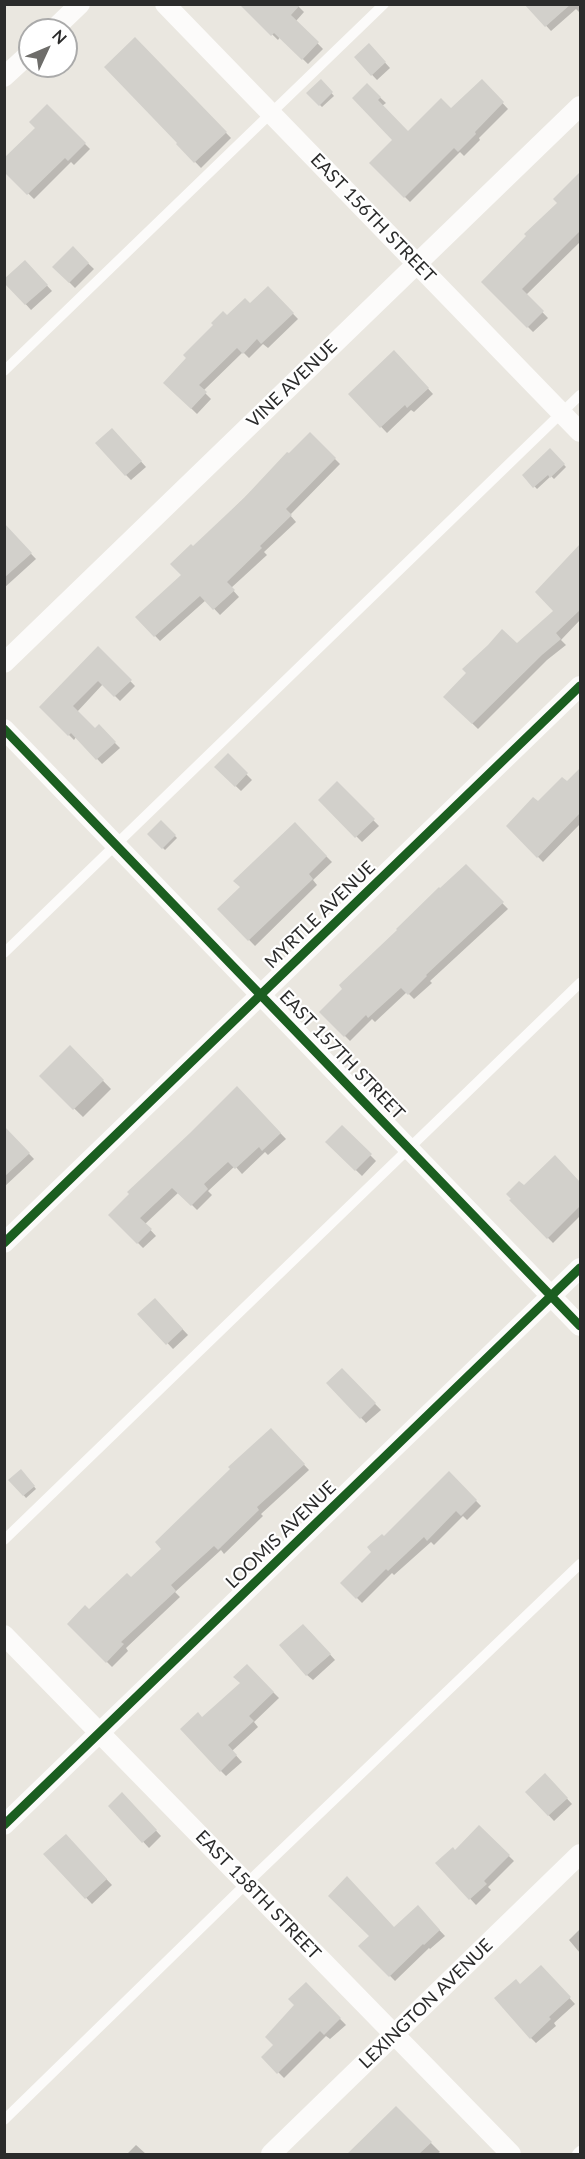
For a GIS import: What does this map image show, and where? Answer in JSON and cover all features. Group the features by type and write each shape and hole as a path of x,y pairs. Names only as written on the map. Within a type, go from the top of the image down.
{"street":[{"path":"65,18 80,4"},
{"name":"EAST 156TH STREET","path":"165,4 580,432"},
{"path":"4,77 18,64"},
{"name":"VINE AVENUE","path":"4,663 580,106"},
{"name":"MYRTLE AVENUE","path":"4,1243 580,686"},
{"name":"EAST 157TH STREET","path":"4,729 580,1326"},
{"name":"LOOMIS AVENUE","path":"4,1825 580,1268"},
{"name":"EAST 158TH STREET","path":"4,1635 511,2154"},
{"name":"LEXINGTON AVENUE","path":"271,2154 580,1854"}],"lane":[{"path":"4,370 384,4"},
{"path":"4,953 580,395"},
{"path":"4,1540 580,983"},
{"path":"4,2120 580,1564"},
{"path":"577,2154 580,2151"}],"building":[{"path":"239,4 301,4 291,15 319,42 302,60 274,33 271,36"},
{"path":"524,4 571,4 545,27"},
{"path":"135,37 227,132 194,163 104,67"},
{"path":"369,43 386,62 371,76 354,57"},
{"path":"321,79 333,92 319,106 306,93"},
{"path":"482,79 504,102 458,152 454,148 404,198 369,163 392,140 352,98 367,83 381,97 378,100 408,131 441,98 451,108"},
{"path":"47,104 86,143 68,161 65,158 27,195 4,172 4,158 35,128 29,122"},
{"path":"580,172 580,231 522,289 544,311 527,328 481,282 526,236 524,234 557,203 553,199"},
{"path":"73,246 89,263 69,283 52,267"},
{"path":"25,260 48,285 25,305 4,283 4,279"},
{"path":"268,286 294,313 261,344 257,339 243,354 237,348 199,385 207,392 191,409 163,383 186,358 183,355 213,325 211,323 223,311 227,315 245,298 250,303"},
{"path":"394,350 429,388 407,408 405,405 380,428 348,394"},
{"path":"112,428 142,461 125,476 95,443"},
{"path":"310,432 336,458 286,509 292,515 227,582 235,590 213,610 200,596 154,637 135,617 181,575 170,564 191,544 193,546 244,498 287,452 289,453"},
{"path":"550,448 565,464 550,478 548,475 533,488 522,475"},
{"path":"4,523 32,553 4,578"},
{"path":"580,544 580,610 556,633 561,639 472,724 443,697 466,673 462,669 502,629 517,643 553,611 535,592"},
{"path":"98,646 132,680 114,697 98,681 73,706 95,728 99,724 116,742 96,760 71,733 68,736 39,707"},
{"path":"228,753 248,773 235,787 214,767"},
{"path":"580,768 580,813 537,858 506,826 533,797 538,801 562,777 567,781"},
{"path":"337,781 375,819 355,838 318,800"},
{"path":"161,820 176,835 162,849 147,834"},
{"path":"295,822 327,856 309,874 313,879 248,941 217,909 240,887 233,881"},
{"path":"466,864 504,902 426,975 408,995 401,988 368,1018 366,1015 344,1037 319,1012 342,989 339,985 439,887"},
{"path":"70,1045 104,1080 73,1110 39,1076"},
{"path":"237,1086 281,1133 262,1151 259,1147 235,1169 228,1162 204,1184 208,1189 191,1206 172,1188 140,1218 152,1229 137,1244 108,1215 129,1194 127,1192"},
{"path":"342,1125 372,1154 355,1171 325,1142"},
{"path":"4,1126 30,1153 4,1177"},
{"path":"555,1155 580,1182 580,1206 547,1239 509,1200 511,1199 506,1194 519,1181 524,1185"},
{"path":"155,1298 183,1329 166,1345 137,1314"},
{"path":"342,1368 376,1403 360,1419 326,1383"},
{"path":"271,1428 305,1464 257,1507 259,1510 218,1550 214,1546 171,1585 176,1591 121,1642 124,1644 106,1663 67,1624 85,1605 89,1609 127,1573 131,1577 161,1549 155,1542 230,1469 228,1467"},
{"path":"21,1469 35,1486 23,1496 8,1480"},
{"path":"449,1471 477,1500 461,1516 456,1511 427,1541 424,1537 388,1571 386,1569 356,1599 340,1583 371,1552 367,1547 382,1534 384,1536"},
{"path":"303,1624 331,1654 306,1676 279,1645"},
{"path":"247,1664 274,1692 249,1716 254,1721 228,1745 237,1755 220,1772 180,1729 198,1712 202,1717 240,1683 233,1677"},
{"path":"545,1773 568,1798 548,1816 525,1792"},
{"path":"122,1792 157,1830 142,1843 108,1806"},
{"path":"479,1825 510,1855 484,1881 487,1884 469,1900 435,1863 453,1847 455,1850"},
{"path":"66,1834 107,1879 85,1899 43,1854"},
{"path":"347,1876 394,1927 418,1905 440,1930 389,1977 358,1946 369,1936 328,1896"},
{"path":"541,1965 571,1997 530,2039 494,1998 516,1979 520,1984"},
{"path":"306,1982 341,2018 324,2035 320,2031 277,2074 261,2057 273,2045 265,2037 294,2005 288,1999"},
{"path":"396,2106 432,2142 419,2154 347,2154"}],"cycle path":[{"path":"4,1243 580,686"},
{"path":"4,729 580,1326"},
{"path":"4,1825 580,1268"}]}
